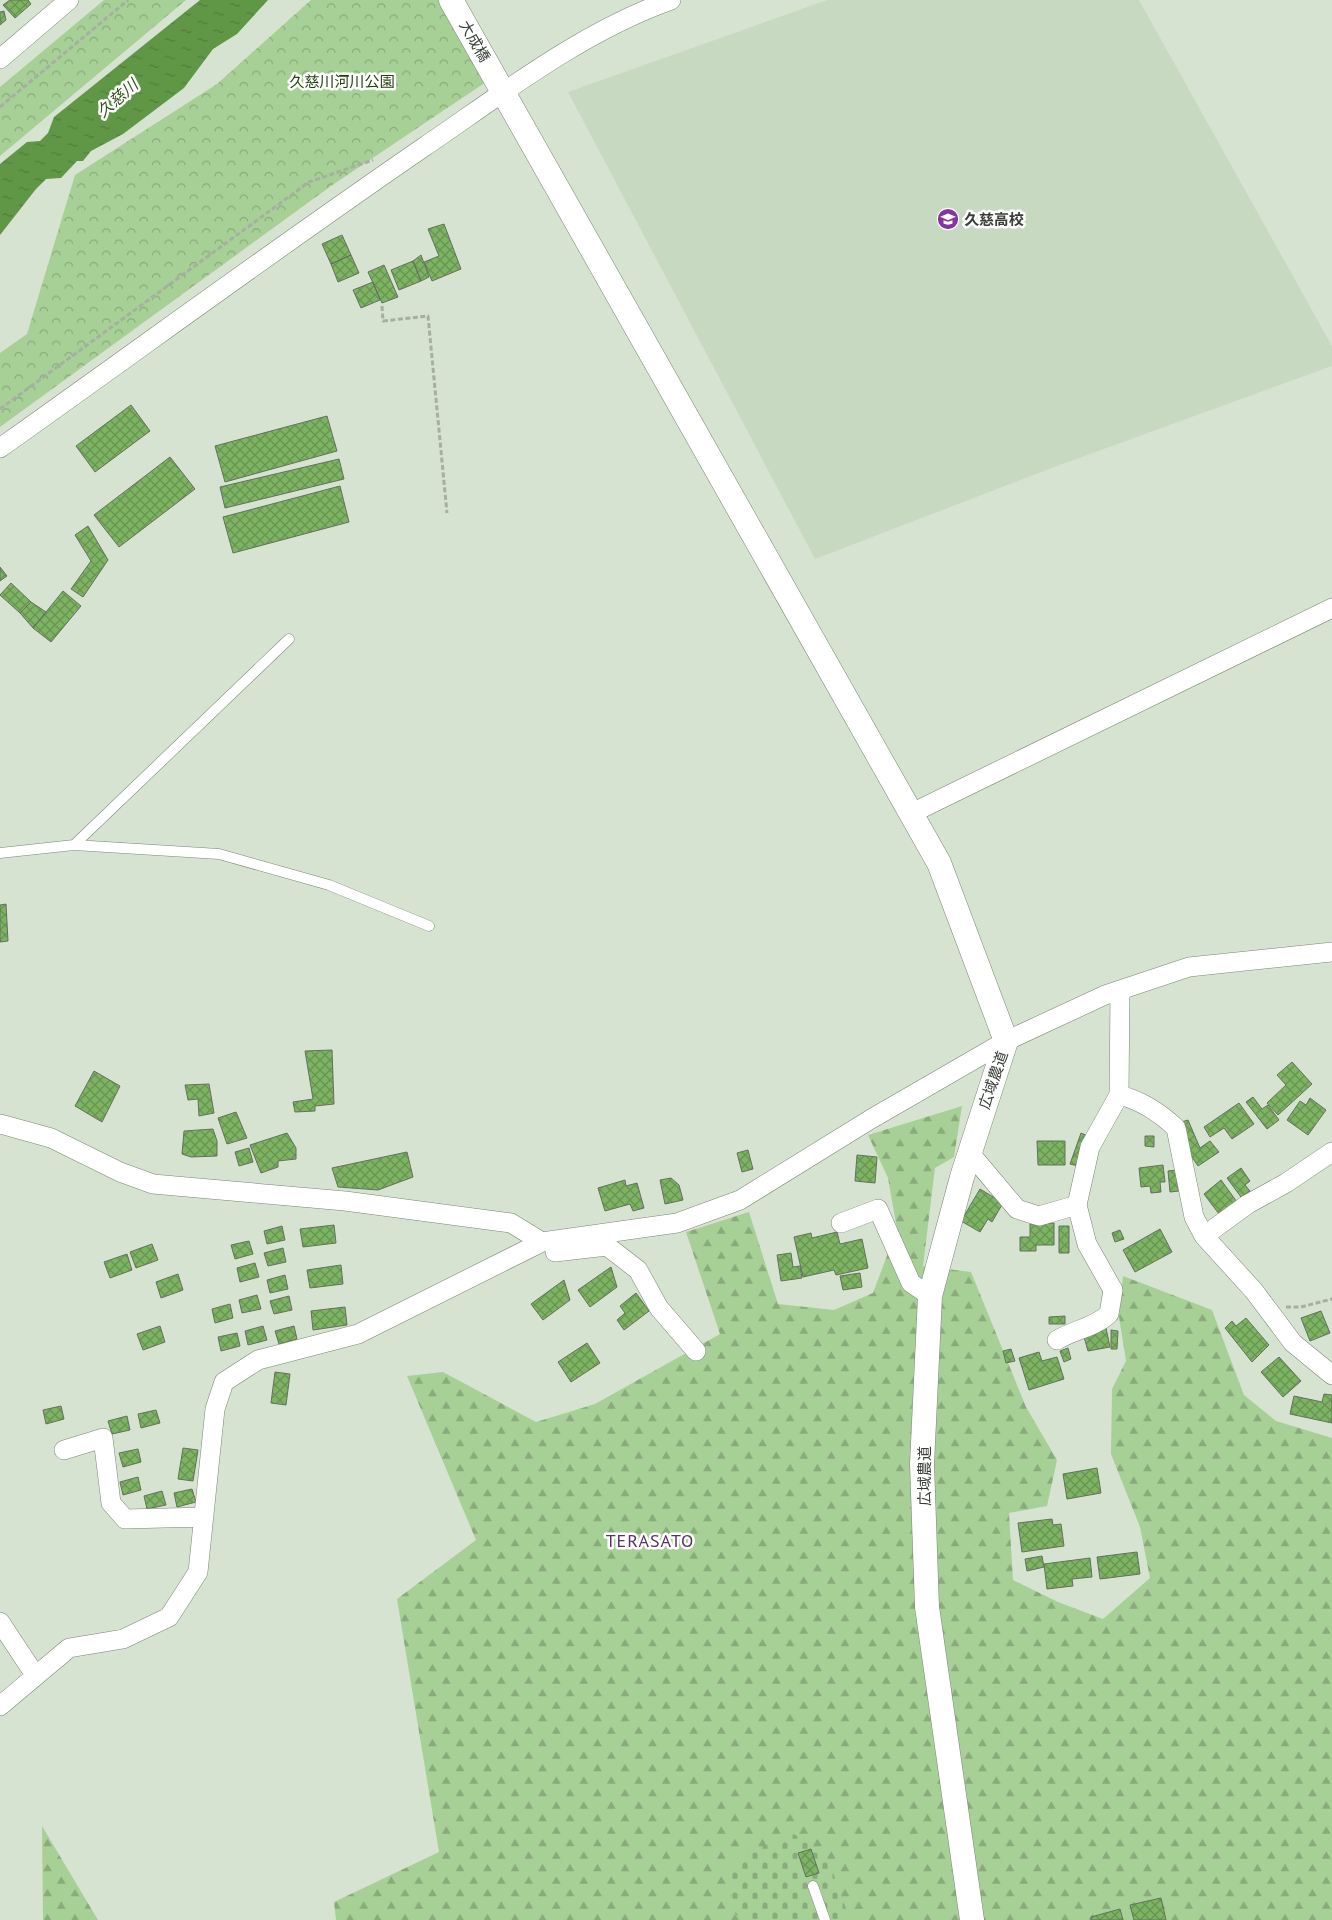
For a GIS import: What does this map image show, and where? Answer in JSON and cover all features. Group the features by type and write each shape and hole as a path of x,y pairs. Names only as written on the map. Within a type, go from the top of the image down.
{"street":[{"path":"1,57 69,0"},
{"name":"大成橋","path":"451,0 939,863 1006,1041"},
{"path":"0,448 501,88 640,11 671,0"},
{"path":"912,813 1332,608"},
{"path":"0,1706 69,1648 123,1639 169,1616 198,1572 215,1409 224,1382 258,1360 358,1334 542,1242 677,1223 740,1200 871,1119 1006,1041 1105,995 1189,967 1332,952"},
{"path":"1057,1340 1070,1332 1102,1321 1110,1314 1113,1290 1087,1244 1077,1205 1090,1147 1119,1095 1120,990"},
{"name":"広域農道","path":"972,1920 927,1607 922,1464 930,1296 969,1152 1006,1041"},
{"path":"1119,1095 1133,1098 1165,1118 1176,1128 1194,1217 1204,1236 1266,1307 1293,1343 1332,1375"},
{"path":"0,1124 51,1138 120,1172 153,1184 336,1200 511,1223 542,1242"},
{"path":"969,1152 1017,1209 1039,1216 1077,1205"},
{"path":"1204,1236 1248,1204 1286,1183 1332,1152"},
{"path":"840,1223 878,1209 911,1282 930,1296"},
{"path":"476,1275 496,1276 543,1254 607,1246 638,1270 659,1308 696,1351"},
{"path":"64,1450 103,1438 111,1503 125,1519 204,1517"},
{"path":"0,1622 35,1675"}],"lane":[{"path":"74,845 289,639"},
{"path":"0,852 74,845 219,854 329,885 429,926"},
{"path":"813,1886 825,1920"}],"path":[{"path":"0,107 128,0"},
{"path":"0,409 309,182 382,157"},
{"path":"382,306 383,321 428,316 447,513"},
{"path":"1266,1307 1301,1307 1332,1299"}],"shaded area":[{"name":"久慈高校","path":"827,0 1139,0 1332,346 1332,366 1049,469 815,559 568,92"}],"green space":[{"path":"104,0 186,0 0,156 0,87"},
{"name":"久慈川河川公園","path":"311,0 441,0 489,80 331,186 0,427 0,353 27,334 75,175 217,84"},
{"path":"962,1106 954,1157 935,1168 923,1266 971,1272 1026,1407 1057,1460 1047,1506 1009,1513 1013,1580 1058,1602 1103,1619 1150,1578 1140,1527 1111,1454 1112,1389 1126,1361 1119,1317 1123,1276 1212,1310 1244,1395 1276,1421 1332,1438 1332,1920 336,1920 334,1902 439,1852 397,1599 476,1540 407,1376 443,1372 536,1422 595,1404 720,1334 686,1232 749,1212 778,1304 834,1310 873,1293 897,1229 888,1178 868,1135"},
{"path":"42,1826 98,1920 43,1920"},
{"path":"794,1834 828,1859 850,1920 741,1920 734,1912 728,1869 741,1855"}],"water":[{"name":"久慈川","path":"200,0 268,0 237,34 213,49 184,88 123,134 91,151 83,161 77,161 61,178 46,179 0,235 0,164 27,142 40,141 48,133 54,117"}],"building":[{"path":"10,0 28,0 31,4 15,18 3,5"},
{"path":"4,11 6,20 0,25 0,12"},
{"path":"444,224 461,269 432,281 424,262 439,256 428,229"},
{"path":"342,235 351,255 331,264 322,244"},
{"path":"351,255 359,273 338,282 331,264"},
{"path":"421,255 429,277 421,281 413,261"},
{"path":"413,261 421,281 399,290 391,270"},
{"path":"384,265 398,297 382,303 368,272"},
{"path":"373,282 380,300 361,308 353,290"},
{"path":"131,405 150,431 95,472 76,446"},
{"path":"327,416 337,451 225,482 215,446"},
{"path":"170,457 195,489 119,547 94,515"},
{"path":"339,459 344,479 225,508 220,487"},
{"path":"340,486 349,522 233,553 223,517"},
{"path":"88,526 108,560 83,597 71,589 91,561 75,535"},
{"path":"0,567 7,576 0,581"},
{"path":"11,583 31,602 20,613 0,595"},
{"path":"63,591 81,606 51,642 33,628"},
{"path":"31,602 46,612 33,628 20,613"},
{"path":"6,904 8,941 0,942 0,905"},
{"path":"332,1050 334,1104 315,1106 315,1111 295,1112 293,1102 313,1099 305,1051"},
{"path":"1292,1062 1312,1084 1278,1115 1267,1103 1286,1085 1277,1075"},
{"path":"94,1071 120,1086 102,1122 75,1106"},
{"path":"209,1084 214,1113 199,1116 198,1099 188,1100 185,1085"},
{"path":"1253,1097 1262,1109 1268,1105 1279,1120 1267,1129 1246,1102"},
{"path":"1310,1098 1326,1110 1308,1135 1287,1120 1300,1101 1306,1105"},
{"path":"1239,1103 1254,1124 1232,1139 1224,1128 1210,1137 1204,1127"},
{"path":"236,1112 247,1138 227,1144 218,1118"},
{"path":"1188,1120 1200,1148 1210,1141 1219,1152 1198,1166 1190,1154 1178,1123"},
{"path":"213,1129 217,1141 217,1156 191,1157 182,1154 184,1131"},
{"path":"287,1133 296,1148 296,1159 278,1161 278,1167 261,1173 250,1145"},
{"path":"1081,1133 1088,1136 1078,1166 1070,1164"},
{"path":"1145,1136 1154,1136 1154,1147 1145,1146"},
{"path":"1037,1141 1065,1141 1065,1165 1038,1165"},
{"path":"249,1148 253,1162 239,1166 235,1152"},
{"path":"748,1150 753,1169 742,1172 737,1153"},
{"path":"407,1152 413,1177 378,1190 338,1187 332,1168"},
{"path":"857,1155 877,1157 875,1183 855,1181"},
{"path":"1163,1165 1165,1182 1160,1182 1161,1192 1151,1193 1150,1186 1141,1187 1139,1168"},
{"path":"1241,1168 1250,1181 1245,1185 1250,1191 1241,1197 1227,1178"},
{"path":"1177,1170 1179,1191 1170,1192 1168,1171"},
{"path":"671,1178 679,1185 683,1200 665,1204 660,1180"},
{"path":"625,1180 626,1186 637,1183 644,1208 633,1211 630,1204 605,1211 598,1188"},
{"path":"1221,1180 1237,1202 1219,1214 1204,1194"},
{"path":"980,1189 1003,1203 992,1222 988,1219 980,1232 961,1221"},
{"path":"1054,1223 1054,1245 1036,1245 1036,1251 1020,1251 1020,1237 1030,1237 1030,1224"},
{"path":"334,1225 336,1243 303,1247 300,1229"},
{"path":"282,1226 285,1240 267,1244 264,1231"},
{"path":"1059,1226 1069,1226 1069,1253 1059,1253"},
{"path":"1160,1229 1172,1252 1135,1272 1123,1250"},
{"path":"1120,1230 1124,1239 1115,1242 1112,1233"},
{"path":"837,1232 840,1244 862,1239 868,1268 836,1275 834,1270 803,1277 794,1237 811,1233 812,1238"},
{"path":"249,1241 253,1254 235,1259 231,1245"},
{"path":"152,1244 158,1260 136,1268 130,1252"},
{"path":"283,1248 286,1262 268,1266 264,1253"},
{"path":"791,1253 793,1267 800,1266 802,1278 781,1281 777,1255"},
{"path":"127,1254 132,1270 110,1278 104,1262"},
{"path":"255,1263 259,1277 240,1282 237,1268"},
{"path":"341,1265 343,1284 310,1288 307,1270"},
{"path":"611,1267 617,1287 590,1307 578,1290"},
{"path":"860,1273 862,1287 843,1290 840,1276"},
{"path":"178,1274 183,1290 161,1298 156,1282"},
{"path":"285,1275 288,1289 270,1293 267,1280"},
{"path":"564,1280 570,1300 543,1320 531,1304"},
{"path":"636,1293 649,1311 624,1330 617,1320 625,1313 620,1306"},
{"path":"257,1295 261,1309 242,1313 239,1300"},
{"path":"289,1296 292,1310 274,1314 270,1301"},
{"path":"230,1304 233,1318 215,1323 212,1309"},
{"path":"345,1307 347,1325 313,1330 311,1311"},
{"path":"1321,1311 1330,1333 1310,1341 1301,1318"},
{"path":"1065,1316 1065,1324 1049,1324 1049,1317"},
{"path":"1246,1318 1269,1345 1252,1362 1225,1328 1232,1321 1236,1326"},
{"path":"160,1326 165,1342 143,1350 137,1334"},
{"path":"263,1326 267,1340 248,1345 245,1331"},
{"path":"294,1326 297,1339 279,1344 275,1331"},
{"path":"1106,1328 1110,1347 1088,1351 1082,1330"},
{"path":"1111,1330 1118,1331 1117,1349 1111,1349"},
{"path":"237,1333 240,1346 221,1351 218,1337"},
{"path":"587,1343 600,1363 571,1382 558,1362"},
{"path":"1068,1348 1071,1359 1064,1362 1060,1351"},
{"path":"1011,1349 1015,1361 1006,1363 1003,1351"},
{"path":"1039,1352 1042,1361 1057,1357 1064,1379 1029,1390 1019,1358"},
{"path":"1279,1357 1301,1381 1283,1397 1261,1372"},
{"path":"275,1372 290,1374 286,1405 271,1403"},
{"path":"1324,1394 1332,1395 1332,1423 1290,1414 1294,1396 1322,1402"},
{"path":"61,1406 64,1419 46,1424 43,1410"},
{"path":"156,1410 160,1423 141,1428 138,1414"},
{"path":"127,1416 130,1430 112,1434 108,1421"},
{"path":"183,1448 198,1450 193,1481 178,1479"},
{"path":"138,1449 141,1462 123,1467 119,1453"},
{"path":"1097,1468 1101,1493 1067,1499 1063,1474"},
{"path":"138,1477 141,1490 123,1495 120,1482"},
{"path":"192,1489 196,1502 177,1507 174,1493"},
{"path":"162,1491 166,1505 147,1509 144,1496"},
{"path":"1052,1519 1053,1525 1061,1524 1064,1546 1022,1552 1018,1523"},
{"path":"1137,1552 1140,1574 1100,1579 1097,1557"},
{"path":"1042,1556 1044,1567 1027,1571 1025,1559"},
{"path":"1090,1558 1092,1577 1072,1579 1073,1586 1047,1589 1044,1564"},
{"path":"811,1849 819,1873 806,1877 798,1853"},
{"path":"1161,1898 1166,1920 1134,1920 1130,1905"},
{"path":"1120,1909 1123,1920 1091,1920 1091,1917"}],"place":[{"name":"久慈高校","path":"948,219"}],"district":[{"name":"TERASATO","path":"650,1540"}]}
